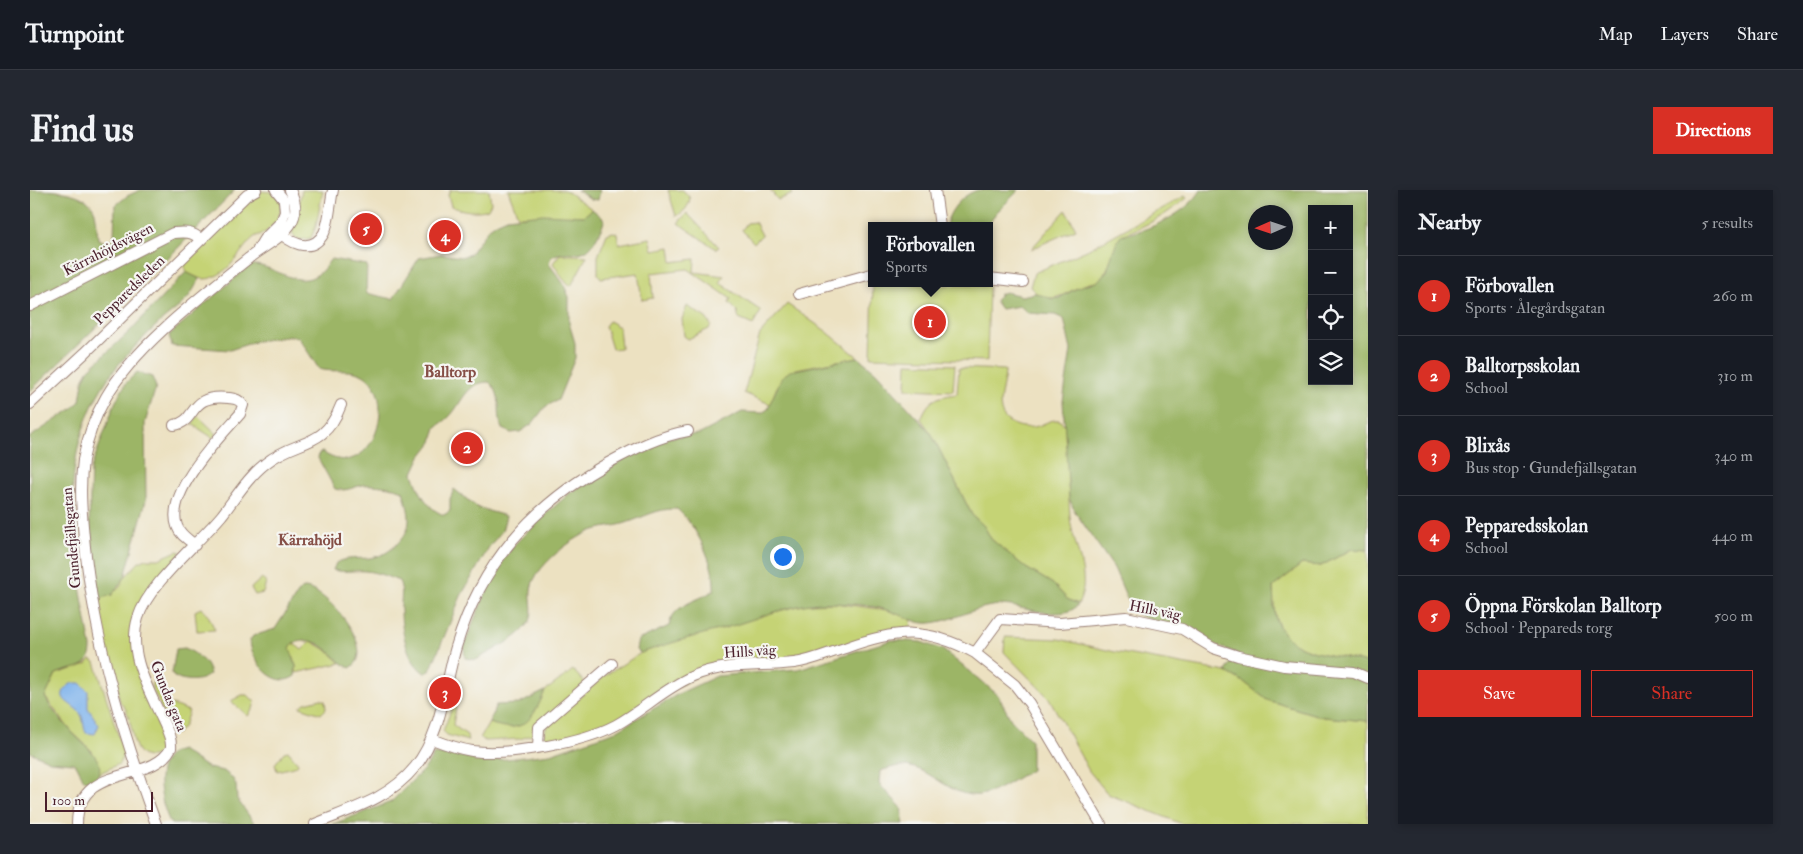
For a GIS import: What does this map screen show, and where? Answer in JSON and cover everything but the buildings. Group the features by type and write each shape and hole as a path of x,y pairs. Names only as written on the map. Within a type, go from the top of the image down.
{"street":[{"path":"276,190 282,196 285,206 284,217 278,231 290,242 300,246 313,243 319,239 326,227 333,190"},
{"name":"Gundefjällsgatan","path":"156,824 107,674 89,586 81,502 81,478 86,444 106,397 137,356 156,337 278,231 290,226 296,211 290,190"},
{"path":"935,190 939,222"},
{"name":"Pepparedsleden","path":"30,404 251,192"},
{"name":"Kärrahöjdsvägen","path":"30,306 173,233 186,232 194,234 201,240"},
{"path":"799,294 868,275"},
{"path":"993,278 1022,282"},
{"path":"174,425 182,423 199,402 208,398 218,397 236,400 243,405 240,414 195,470 178,498 175,513 177,526 180,532 195,545"},
{"name":"Gundas gata","path":"77,824 81,803 91,790 102,781 161,759 168,752 171,744 140,667 136,642 138,618 153,591 195,545 259,468 278,455 324,434 333,424 341,405"},
{"path":"315,824 388,793 415,766 432,740 456,649 471,605 489,570 510,542 545,507 598,469 661,437 688,431"},
{"name":"Hills väg","path":"975,653 1000,619 1060,623 1126,617 1182,629 1213,648 1238,656 1284,666 1354,672 1368,678"},
{"name":"Hills väg","path":"538,747 575,741 614,726 682,682 716,668 796,663 873,639 909,632 952,640 975,653 1010,680 1029,704 1101,824"},
{"path":"432,740 461,749 480,751 538,747 539,727 612,664"}],"green space":[{"path":"30,190 58,191 77,195 85,199 95,212 98,239 110,244 114,236 115,206 127,196 140,190 235,190 175,251 30,391"},
{"path":"302,190 323,190 316,226 311,238 301,240 295,238 292,233"},
{"path":"450,190 489,190 491,203 488,209 479,211 455,208 451,206 448,195"},
{"path":"508,190 565,190 592,209 585,216 518,216"},
{"path":"577,190 600,190 598,200 591,199"},
{"path":"668,190 683,190 690,198 686,209 676,216"},
{"path":"770,190 790,190 793,194 778,200"},
{"path":"978,190 1019,190 995,214 990,222 947,222 953,209 972,192"},
{"path":"1201,190 1368,190 1368,550 1352,549 1321,566 1302,564 1273,587 1274,609 1277,622 1284,634 1293,642 1317,652 1368,664 1368,721 1323,717 1267,700 1244,682 1226,672 1236,653 1139,615 1126,596 1114,568 1075,512 1069,498 1063,401 1071,350 1064,319 1055,315 1028,313 1020,306 1001,309 995,301 1000,294 1005,292 1022,296 1035,293 1053,299 1059,298 1081,286 1097,282 1107,271 1113,251 1121,235 1154,226 1177,214"},
{"path":"261,191 273,192 281,200 280,213 270,228 253,238 230,266 218,275 204,279 186,272 184,264"},
{"path":"1185,196 1187,198 1164,215 1121,235 1106,272 1097,282 1079,287 1055,298 1039,295 1030,287 1034,273 1087,250"},
{"path":"592,209 604,219 602,228 592,245 582,252 558,254 551,257 549,264 563,283 569,297 569,323 575,343 575,358 558,400 545,407 532,424 520,432 511,433 502,429 497,392 494,387 489,382 475,386 465,395 454,412 436,427 432,442 421,456 413,473 428,504 444,515 450,511 450,499 454,489 478,508 506,516 502,531 489,547 461,596 430,671 425,673 414,662 404,637 401,619 402,592 399,581 369,572 333,570 336,563 340,561 382,555 403,538 408,525 409,519 403,491 378,485 363,485 346,490 335,489 318,458 319,453 322,452 340,459 355,457 367,448 376,433 380,416 379,399 373,384 356,372 319,369 299,338 293,336 257,341 230,350 172,346 169,335 250,265 258,265 299,279 307,279 318,274 331,259 367,265 366,293 393,299 419,258 441,254 461,257 470,254 488,229 507,218 543,214 584,216"},
{"path":"1066,210 1076,229 1031,249"},
{"path":"687,213 719,247 716,249 678,223"},
{"path":"755,222 762,235 754,243 742,230 747,223"},
{"path":"617,233 619,244 650,238 653,250 670,247 672,262 695,259 694,272 724,276 720,283 761,311 753,325 739,319 737,311 729,303 731,299 688,269 651,273 653,298 642,300 638,273 601,278 598,274 598,256 607,234"},
{"path":"560,254 587,256 571,286 563,279 553,263"},
{"path":"186,272 200,279 188,298 138,343 119,364 97,396 83,430 75,464 72,500 74,537 78,574 91,647 90,655 85,664 56,674 45,697 60,719 97,759 100,766 99,773 95,779 87,781 84,780 77,766 73,763 50,761 30,752 30,437 72,409 80,401 83,381 88,370 129,332"},
{"path":"873,287 989,287 987,361 871,357"},
{"path":"787,304 826,331 858,357 796,369 777,387 770,404 744,393 760,334"},
{"path":"687,306 706,318 711,325 709,329 688,339 684,336 682,319"},
{"path":"609,321 619,327 621,348 612,349 605,326"},
{"path":"858,357 876,372 931,433 972,515 984,526 991,539 1026,568 1053,584 1067,599 1078,604 1073,609 1057,613 1000,605 990,606 950,619 925,623 874,607 820,603 792,607 641,653 636,650 638,640 669,626 675,612 714,590 712,569 698,535 677,509 670,509 657,511 633,521 593,530 565,546 542,567 533,582 531,587 532,613 529,623 524,629 511,640 476,660 465,658 464,647 495,573 514,545 570,493 634,453 664,438 700,434 742,412 761,413 767,410 782,377 790,371"},
{"path":"907,363 955,365 953,391 906,389"},
{"path":"959,368 1005,370 1000,406 1005,418 1011,423 1022,427 1031,427 1053,420 1060,420 1066,427 1070,517 1083,572 1082,594 1078,604 1067,599 1053,584 1026,568 991,539 984,526 972,515 931,433 921,419 927,407 935,400 957,394"},
{"path":"137,372 152,377 156,387 145,423 146,500 125,577 112,595 98,599 89,525 91,468 115,403 126,383"},
{"path":"198,416 217,434 213,438 192,424"},
{"path":"1352,549 1368,550 1368,664 1304,648 1284,634 1275,614 1273,587 1302,564 1321,566"},
{"path":"177,551 181,552 150,588 132,633 167,744 158,756 147,757 140,754 136,747 126,709 120,702 97,607 98,599 119,588 125,577 139,562 147,559 159,559"},
{"path":"262,578 266,583 263,593 255,595 251,588"},
{"path":"304,588 314,591 325,598 346,622 359,649 358,660 350,668 318,643 305,641 293,643 290,648 296,666 295,676 287,680 280,680 265,671 259,664 251,648 250,640 253,636 275,629 300,590"},
{"path":"834,603 887,610 912,619 911,627 792,659 721,663 594,731 550,741 543,737 547,725 607,674 641,653 684,638 725,628 766,614 807,604"},
{"path":"201,608 209,617 215,630 197,631 195,611"},
{"path":"274,636 293,643 302,650 311,641 328,651 341,663 296,673 296,666"},
{"path":"1005,637 1059,639 1115,652 1226,672 1244,682 1267,700 1323,717 1368,721 1368,824 1182,824 1108,794 1089,771 1049,698 1004,652"},
{"path":"892,640 921,642 943,650 998,695 1011,720 1031,740 1031,770 999,789 979,795 961,793 920,770 907,766 880,771 879,784 901,807 904,824 333,824 391,802 426,767 434,754 498,760 550,754 616,731 680,693 717,676 798,669"},
{"path":"185,648 201,658 207,665 210,674 202,679 193,680 174,677 172,673 176,649"},
{"path":"91,659 95,662 124,753 119,764 98,774 98,763 92,751 71,731 45,697 56,674 87,664"},
{"path":"573,670 585,683 532,735 520,739 485,741 480,738 489,723 496,725 541,700 545,691"},
{"path":"158,679 161,681 167,703 189,711 184,726 177,734 172,731 152,688 152,683"},
{"path":"545,691 536,710 525,723 511,727 489,723 496,705 519,704"},
{"path":"242,695 248,695 255,702 248,716 231,701"},
{"path":"321,699 325,701 326,709 321,714 300,707 305,703"},
{"path":"454,703 456,707 453,725 467,735 468,741 447,735 443,731"},
{"path":"181,750 208,768 224,771 233,779 236,785 237,799 255,824 171,824 163,805 160,782 161,771 164,761 171,754"},
{"path":"288,751 298,763 297,766 277,771 275,764 284,752"}],"water":[{"path":"72,683 80,683 88,691 88,708 99,725 95,734 86,733 80,713 63,697 66,688"}],"place":[{"name":"Öppna Förskolan Balltorp","path":"366,229"},
{"name":"Pepparedsskolan","path":"445,236"},
{"name":"Förbovallen","path":"930,322"},
{"name":"Balltorpsskolan","path":"467,448"},
{"name":"Blixås","path":"445,693"}],"district":[{"name":"Balltorp","path":"450,371"},
{"name":"Kärrahöjd","path":"310,539"}]}
